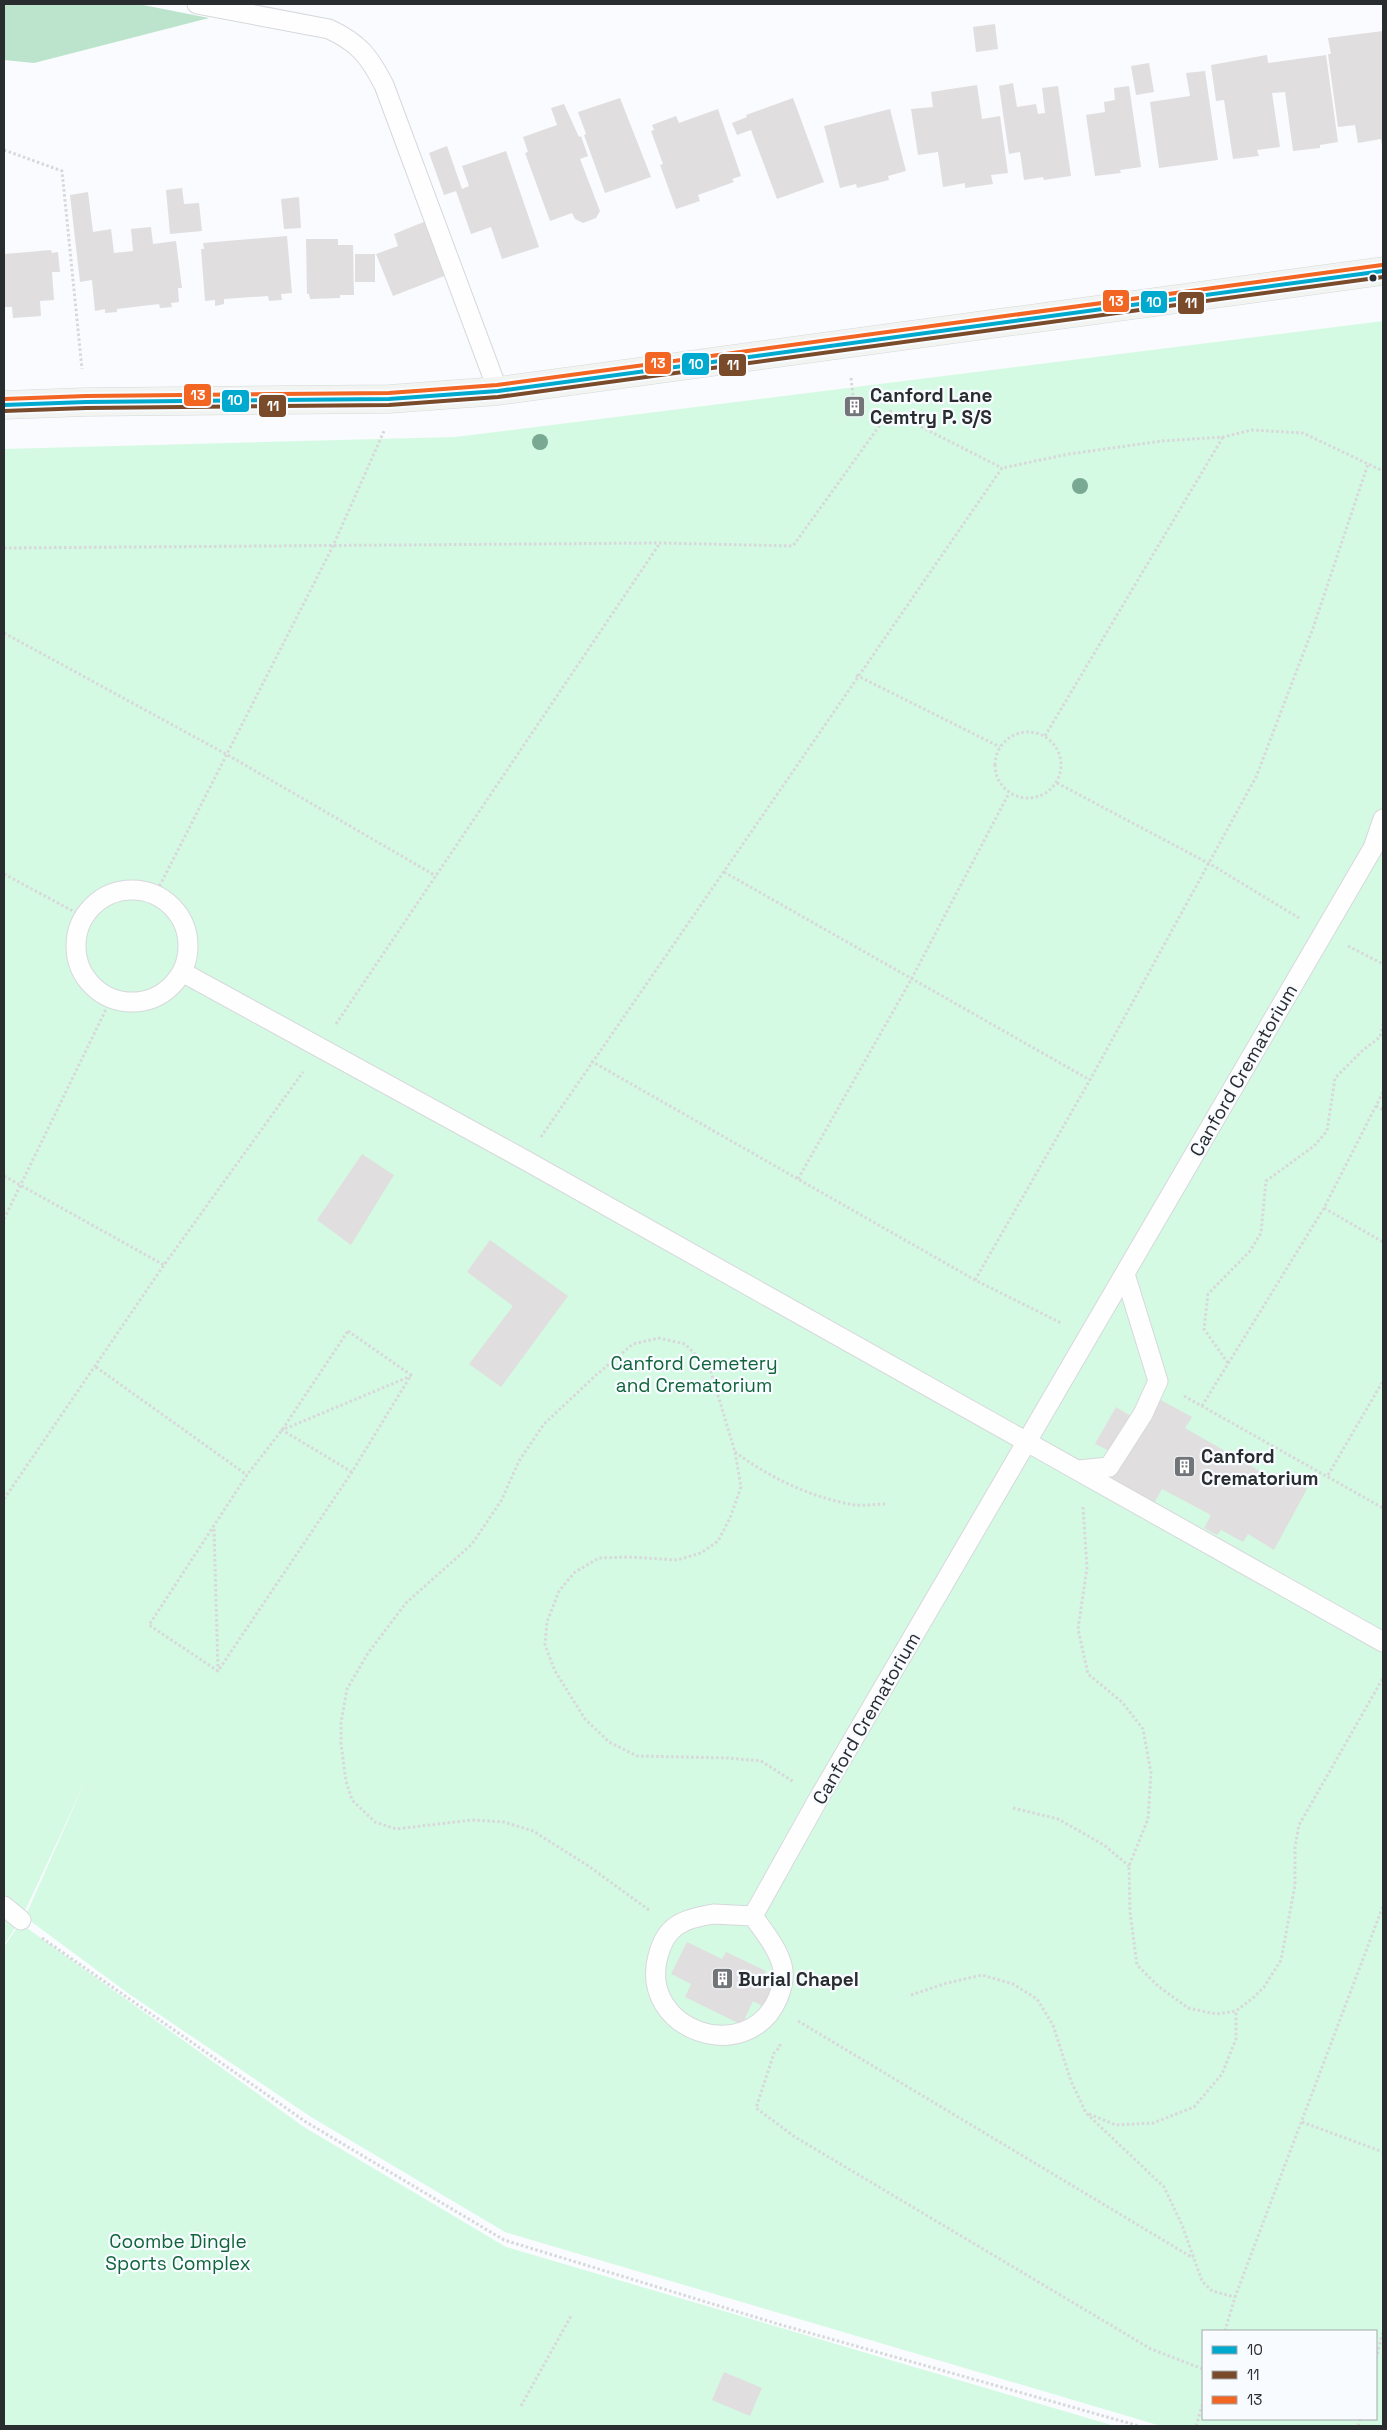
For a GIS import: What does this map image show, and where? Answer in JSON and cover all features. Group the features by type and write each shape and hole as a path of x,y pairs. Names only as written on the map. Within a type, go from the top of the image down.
{"main road":[{"path":"4,405 86,402 389,399 498,390 1383,271"}],"lane":[{"path":"197,4 329,28 362,48 384,85 498,390"},
{"name":"Canford Crematorium","path":"753,1916 816,1803 1373,848 1383,819"},
{"path":"139,890 155,895 170,904 182,919 188,936 188,955 182,972 172,985 159,995 144,1001 127,1002 111,999 95,988 83,973 76,954 77,935 84,917 94,905 108,895 123,891 139,890"},
{"path":"182,972 525,1160 1383,1642"},
{"path":"1079,1470 1109,1467 1143,1414 1158,1381 1125,1274"},
{"path":"4,1906 21,1920"},
{"path":"713,1914 753,1916 777,1951 782,1967 782,1988 774,2007 760,2022 741,2032 720,2036 699,2033 680,2022 666,2007 657,1986 656,1966 659,1952 673,1927 692,1918 713,1914"}],"path":[{"path":"4,150 62,171 86,402"},
{"path":"155,895 333,546 383,437 389,399"},
{"path":"4,548 660,544 793,546 890,411 1002,468 1069,454 1162,441 1223,436 1252,430 1303,433 1383,471"},
{"path":"1044,736 1223,436"},
{"path":"975,1280 1090,1080 1256,778 1313,628 1368,464"},
{"path":"525,1160 591,1061 724,872 856,676 1002,468"},
{"path":"4,1499 164,1265 321,1047 660,544"},
{"path":"4,633 226,754 436,876"},
{"path":"856,676 1000,748"},
{"path":"1025,732 1044,736 1056,747 1062,762 1061,773 1057,783 1050,791 1030,799 1019,798 1009,793 1002,786 996,772 996,757 1000,748 1015,735 1025,732"},
{"path":"1057,783 1210,864 1323,933 1383,964"},
{"path":"798,1179 912,978 1009,793"},
{"path":"724,872 1090,1080"},
{"path":"4,874 84,917"},
{"path":"4,1219 111,999"},
{"path":"1228,1363 1204,1329 1208,1294 1250,1251 1261,1233 1266,1181 1314,1146 1327,1131 1335,1078 1362,1051 1380,1037 1383,1024"},
{"path":"591,1061 975,1280 1088,1337"},
{"path":"1202,1406 1324,1208 1383,1092"},
{"path":"1376,1106 1383,1110"},
{"path":"4,1176 164,1265"},
{"path":"1324,1208 1383,1242"},
{"path":"218,1671 149,1624 214,1528 247,1475 282,1430 348,1331 411,1375"},
{"path":"673,1927 587,1865 533,1831 504,1822 472,1820 396,1829 375,1822 352,1800 343,1763 341,1723 347,1689 368,1653 406,1603 472,1544 501,1501 519,1461 544,1424 595,1376 633,1344 658,1338 685,1344 710,1369 735,1452 741,1486 718,1541 701,1553 677,1560 630,1557 599,1558 575,1572 559,1591 547,1622 545,1645 555,1671 585,1719 609,1742 637,1756 698,1756 761,1761 793,1780 816,1803"},
{"path":"96,1367 247,1475"},
{"path":"282,1430 411,1375"},
{"path":"218,1671 352,1472 411,1375"},
{"path":"1158,1381 1328,1475 1383,1508"},
{"path":"1328,1475 1383,1381"},
{"path":"282,1430 352,1472"},
{"path":"735,1452 761,1472 814,1494 856,1505 886,1504"},
{"path":"1079,1470 1087,1568 1078,1629 1088,1674 1122,1702 1143,1729 1152,1774 1148,1819 1129,1866 1130,1912 1137,1965 1158,1986 1188,2008 1216,2014 1236,2011 1264,1987 1281,1960 1296,1885 1295,1847 1299,1825 1383,1678"},
{"path":"214,1528 218,1671"},
{"path":"1013,1808 1058,1819 1104,1845 1129,1866"},
{"path":"1225,2330 1235,2297 1383,1906"},
{"path":"21,1920 58,1951 306,2122 504,2240 778,2324 1139,2426"},
{"path":"911,1995 947,1983 982,1975 1013,1984 1037,1999 1053,2025 1071,2081 1086,2113 1164,2187 1182,2225 1202,2280 1212,2291 1235,2297"},
{"path":"774,2007 1194,2258"},
{"path":"774,2007 780,2022 780,2047 774,2053 756,2108 795,2137 1151,2349 1202,2369"},
{"path":"1086,2113 1116,2125 1153,2123 1194,2108 1222,2074 1236,2039 1236,2011"},
{"path":"1302,2122 1383,2152"},
{"path":"521,2406 571,2316"},
{"path":"1377,2355 1383,2332"},
{"path":"1196,2426 1202,2406"}],"green space":[{"path":"4,4 138,4 209,18 34,63 4,60"},
{"name":"Canford Cemetery and Crematorium","path":"1383,321 1383,2426 1161,2426 505,2232 311,2117 129,1994 25,1917 85,1782 24,1913 4,1897 4,449 455,437"},
{"path":"4,1915 17,1925 4,1945"},
{"name":"Coombe Dingle Sports Complex","path":"20,1923 304,2127 506,2247 1115,2426 4,2426 4,1947"}],"building":[{"path":"995,24 998,49 976,52 973,27"},
{"path":"1383,31 1382,146 1381,139 1358,143 1355,125 1338,127 1328,54 1331,54 1328,38"},
{"path":"1267,55 1268,63 1326,55 1338,142 1320,145 1320,148 1293,151 1285,92 1272,93 1280,147 1257,150 1259,156 1233,159 1224,100 1216,101 1211,65"},
{"path":"1149,63 1154,92 1136,95 1131,66"},
{"path":"1205,71 1218,160 1159,168 1150,102 1190,96 1186,73"},
{"path":"1013,83 1017,107 1036,104 1038,114 1045,113 1042,88 1058,86 1071,176 1044,180 1043,177 1024,180 1020,152 1009,154 999,86"},
{"path":"977,85 982,119 1000,116 1008,173 991,175 993,184 965,188 965,183 943,187 938,152 918,155 911,109 933,107 931,92"},
{"path":"1129,86 1141,167 1120,170 1121,173 1095,176 1086,115 1105,112 1104,102 1115,100 1114,88"},
{"path":"620,98 651,177 605,193 584,135 586,134 578,112"},
{"path":"793,98 824,182 777,199 751,130 737,135 732,123 747,117 746,115"},
{"path":"564,104 579,137 581,136 588,156 580,159 600,211 596,218 583,223 575,219 572,213 550,221 525,153 528,152 523,137 557,125 551,108"},
{"path":"718,109 741,176 732,179 734,182 698,195 700,201 676,209 660,165 663,164 651,131 654,130 652,125 676,116 679,123"},
{"path":"890,109 906,171 888,176 889,180 857,188 856,184 840,188 824,126"},
{"path":"447,146 462,189 469,186 462,166 506,151 539,247 502,259 491,227 471,234 456,191 444,195 429,153"},
{"path":"182,188 184,204 199,203 202,231 170,234 166,190"},
{"path":"88,192 93,232 111,229 114,253 133,251 131,229 151,227 153,244 176,241 182,288 178,288 179,302 171,303 172,307 160,308 159,304 117,309 117,312 105,313 105,309 95,311 92,280 80,282 70,195"},
{"path":"299,197 301,228 284,229 281,199"},
{"path":"426,221 447,275 393,296 376,254 398,246 394,234"},
{"path":"287,236 292,293 281,294 282,300 269,301 268,296 224,299 224,304 215,306 215,300 205,301 201,249 204,249 203,243"},
{"path":"306,239 338,239 338,245 353,245 354,295 340,295 340,298 310,299 309,294 307,294"},
{"path":"51,250 52,253 58,252 60,272 52,272 54,300 40,301 41,316 13,318 12,307 4,307 4,254"},
{"path":"355,254 375,254 375,282 355,282"},
{"name":"Canford Lane Cemtry P. S/S","path":"860,398 862,412 848,414 846,400"},
{"path":"362,1154 394,1175 351,1245 317,1220"},
{"path":"490,1240 568,1296 501,1387 469,1364 513,1306 467,1272"},
{"name":"Canford Crematorium","path":"1159,1399 1192,1417 1185,1428 1277,1481 1280,1475 1307,1489 1274,1550 1248,1534 1243,1542 1221,1530 1217,1535 1204,1528 1211,1515 1162,1489 1152,1507 1109,1483 1124,1458 1095,1444 1116,1407 1144,1424"},
{"name":"Burial Chapel","path":"687,1942 722,1959 726,1952 766,1971 760,1983 772,1989 764,2007 753,2001 742,2025 685,1997 691,1984 671,1974"},
{"path":"724,2372 762,2388 750,2416 712,2400"}],"transit line":[{"name":"13","path":"4,399 86,396 389,393 497,385 1382,265"},
{"name":"10","path":"4,405 86,402 389,399 498,391 1383,271"},
{"name":"11","path":"4,411 86,408 389,405 498,397 1383,277"}],"place":[{"name":"Canford Lane Cemtry P. S/S","path":"854,406"},
{"name":"Canford Crematorium","path":"1185,1467"},
{"name":"Burial Chapel","path":"722,1979"}]}
